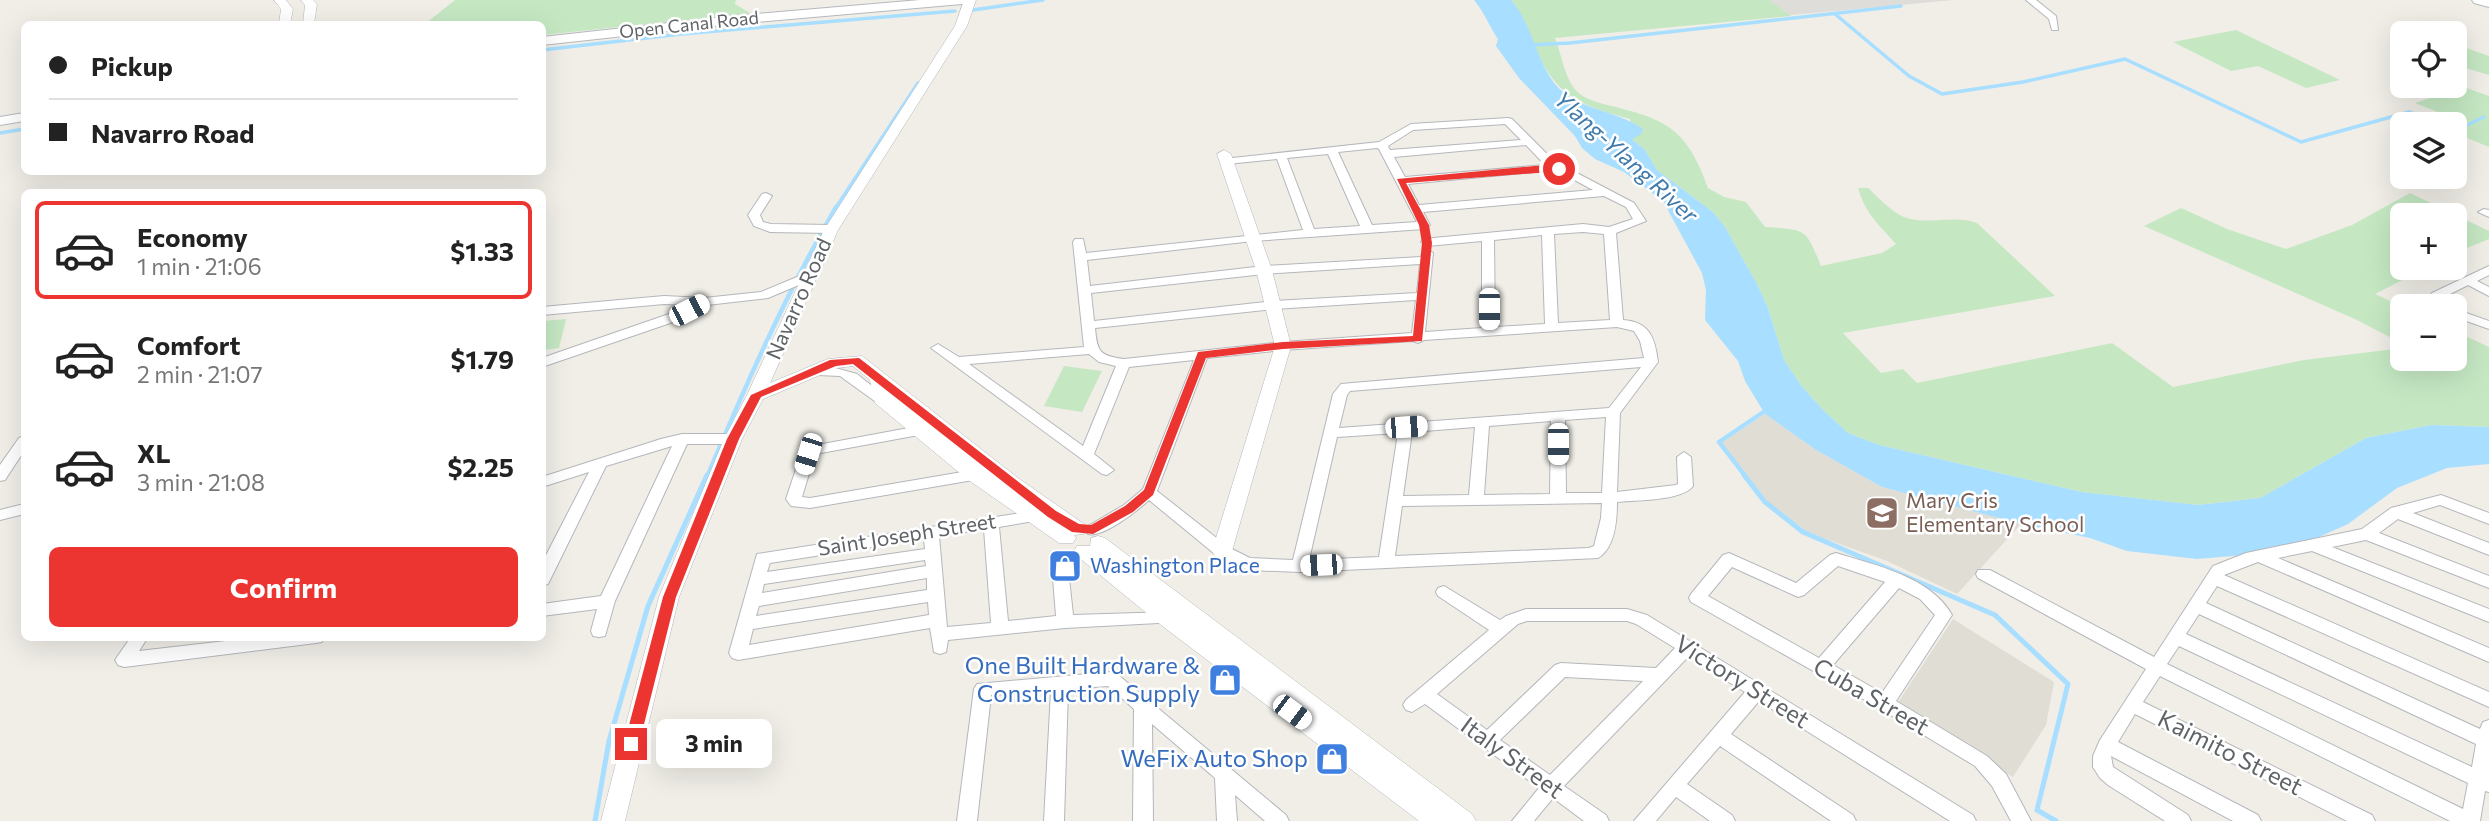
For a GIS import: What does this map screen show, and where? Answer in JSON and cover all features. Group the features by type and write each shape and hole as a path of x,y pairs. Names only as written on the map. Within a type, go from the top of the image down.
{"main road":[{"name":"Open Canal Road","path":"546,41 733,20 962,0"},
{"path":"2478,0 2489,3"},
{"path":"0,121 21,118"}],"street":[{"path":"280,0 287,9 285,21"},
{"path":"307,0 311,4 309,21"},
{"name":"Navarro Road","path":"613,821 669,597 726,439 756,395 799,280 824,229 961,26 970,0"},
{"path":"2031,0 2053,18 2055,28"},
{"path":"1384,150 1411,127 1508,121 1556,167 1630,205 1640,220 1610,231 1583,228 1427,243"},
{"path":"1222,551 1283,346 1264,270 1226,158 1332,150 1384,150 1529,142"},
{"path":"1332,150 1368,230"},
{"path":"1384,150 1424,225 1427,243 1418,339"},
{"path":"1281,155 1310,234"},
{"path":"1401,181 1556,167"},
{"path":"1416,209 1606,192"},
{"path":"766,196 754,215 758,224 770,228 824,229"},
{"path":"1081,257 1252,237 1424,225"},
{"path":"1548,231 1552,329"},
{"path":"1610,231 1617,323"},
{"path":"1488,237 1489,333"},
{"path":"1079,242 1091,350"},
{"path":"1085,290 1264,270 1426,260"},
{"path":"2440,294 2489,270"},
{"path":"546,311 664,300 704,302 765,295 799,280"},
{"path":"2467,280 2487,290"},
{"path":"1089,325 1274,305 1422,296"},
{"path":"546,362 674,317 704,302"},
{"path":"2467,317 2489,325"},
{"path":"955,360 1091,350 1102,359 1124,363 1283,346 1418,339 1617,323 1640,329 1652,357 1613,412 1609,518 1601,549 1592,554 1300,566 1248,564 1222,551 1149,492"},
{"path":"938,348 1107,470"},
{"path":"1083,538 1129,509 1149,492 1202,355"},
{"path":"756,395 834,363 856,360 878,375 939,427 1003,486 1198,618 1464,821"},
{"path":"1300,566 1342,388 1355,384 1651,362"},
{"path":"1087,454 1124,363"},
{"path":"809,373 833,368 849,374 974,475 1003,486"},
{"path":"878,375 880,398"},
{"path":"1331,433 1613,412"},
{"path":"1558,416 1558,499"},
{"path":"1476,500 1482,422"},
{"path":"939,427 817,449 808,454 794,499 796,502 810,503 974,475"},
{"path":"1386,563 1406,427"},
{"path":"599,631 607,601 682,439"},
{"path":"546,481 682,439 726,439"},
{"path":"0,476 21,445"},
{"path":"1395,501 1610,498 1680,490 1686,486 1684,457"},
{"path":"546,572 601,462"},
{"path":"2181,821 2108,774 2101,765 2106,745 2219,570 2261,556 2367,534 2396,512 2441,500 2489,519"},
{"path":"0,515 21,510"},
{"path":"2396,512 2489,549"},
{"name":"Saint Joseph Street","path":"757,579 763,558 1044,515"},
{"path":"991,522 1000,628"},
{"path":"931,531 939,634"},
{"path":"2367,534 2489,582"},
{"path":"1083,538 1168,619 1437,821"},
{"path":"2311,545 2489,616"},
{"path":"2261,556 2489,655"},
{"name":"Cuba Street","path":"1896,581 1836,559 1798,591 1729,559 1697,598 1885,703 1981,761 1999,780 2021,821"},
{"path":"934,562 757,579 738,653 1065,622 1198,618"},
{"path":"752,601 934,562"},
{"path":"1984,574 2157,667 2469,821 2484,782 2488,737 2197,606"},
{"path":"1061,578 1065,622"},
{"path":"2215,578 2489,700"},
{"path":"1821,667 1896,581 1910,586 1933,601 1944,615 1885,703"},
{"path":"1444,592 1501,629"},
{"path":"745,624 936,595"},
{"path":"546,609 607,601"},
{"name":"Victory Street","path":"1418,700 1512,620 1526,615 1627,615 1642,620 1966,821"},
{"path":"2176,637 2484,782"},
{"path":"137,641 124,660 283,641"},
{"path":"1522,821 1551,787 1686,648"},
{"path":"1487,741 1561,670 1661,675"},
{"path":"968,821 984,689 1111,679 1279,821"},
{"path":"1054,821 1060,683"},
{"path":"1644,821 1756,692"},
{"name":"Italy Street","path":"1418,700 1487,741 1599,821"},
{"name":"Kaimito Street","path":"2131,704 2365,821"},
{"path":"1143,707 1143,821"},
{"path":"1718,735 1846,821"},
{"path":"2106,745 2251,821"},
{"path":"1224,775 1227,821"},
{"path":"1675,786 1725,821"}],"shaded area":[{"path":"1540,0 1954,0 1555,37"},
{"name":"Mary Cris Elementary School","path":"1765,414 1816,450 1882,487 2021,524 1957,594 1887,561 1809,533 1769,503 1721,443"},
{"path":"1953,619 2054,682 2046,725 2013,777 1895,707"}],"green space":[{"path":"455,0 736,0 735,4 750,13 546,35 546,21 429,21"},
{"path":"1511,0 1769,0 1791,16 1555,38 1568,77 1577,91 1594,101 1660,122 1672,130 1692,152 1708,188 1724,197 1746,202 1765,227 1803,233 1821,266 1882,253 1896,244 1865,205 1858,188 1868,188 1889,208 1904,217 1977,223 2055,296 1843,333 1881,373 1903,369 1917,383 2112,343 2173,387 2304,360 2390,350 2390,371 2467,371 2467,337 2489,347 2489,427 2431,425 2366,438 2260,498 2198,505 2082,492 1879,445 1848,433 1800,384 1784,360 1768,308 1725,227 1713,212 1657,170 1645,150 1632,139 1630,119 1580,102 1557,84 1539,57 1518,9"},
{"path":"2236,30 2340,80 2306,88 2258,66 2231,71 2173,42"},
{"path":"2467,48 2489,56 2489,75 2467,69"},
{"path":"2467,88 2489,96 2489,147 2467,138 2467,112 2438,112 2415,103 2430,98 2467,98"},
{"path":"2410,193 2431,203 2392,203"},
{"path":"2390,204 2390,280 2402,280 2375,294 2390,301 2390,337 2144,226 2181,208 2227,229 2286,249 2352,225"},
{"path":"2467,220 2489,231 2489,239 2467,248"},
{"path":"566,319 559,348 546,350 546,321"},
{"path":"1064,366 1102,371 1082,412 1044,406"}],"water":[{"name":"Ylang-Ylang River","path":"1474,0 1511,0 1523,18 1545,68 1559,88 1581,103 1632,122 1643,129 1641,134 1632,139 1645,150 1657,170 1713,212 1725,227 1768,308 1784,360 1800,384 1848,433 1879,445 2082,492 2198,505 2260,498 2366,438 2431,425 2489,427 2489,464 2447,468 2397,488 2348,524 2319,537 2244,555 2197,559 2127,551 2090,538 2021,524 1882,487 1816,450 1765,414 1745,381 1738,361 1705,320 1706,290 1702,273 1663,201 1624,172 1595,159 1582,148 1575,136 1519,78 1496,46 1498,39"}],"waterway":[{"path":"973,10 1043,0"},
{"path":"1530,45 1570,43 1901,6"},
{"path":"546,50 681,34 955,11"},
{"path":"1835,14 1909,76 1942,94 2023,82 2125,59 2301,142 2390,117"},
{"path":"835,209 918,83"},
{"path":"2467,125 2484,117"},
{"path":"0,133 21,130"},
{"path":"707,477 767,340 836,207"},
{"path":"1746,477 1719,442 1768,409"},
{"path":"595,821 609,741 648,606 707,475"},
{"path":"1744,475 1765,502 1803,532 1995,615 2068,684 2037,810 2056,821"}],"place":[{"name":"Mary Cris Elementary School","path":"1882,513"},
{"name":"Washington Place","path":"1065,566"},
{"name":"One Built Hardware & Construction Supply","path":"1225,680"},
{"name":"WeFix Auto Shop","path":"1332,759"}],"route":[{"path":"631,744 669,597 733,439 756,395 834,363 856,360 1052,514 1077,529 1093,530 1129,509 1149,492 1202,355 1283,346 1418,339 1427,243 1424,225 1401,181 1556,167 1559,169"}]}
